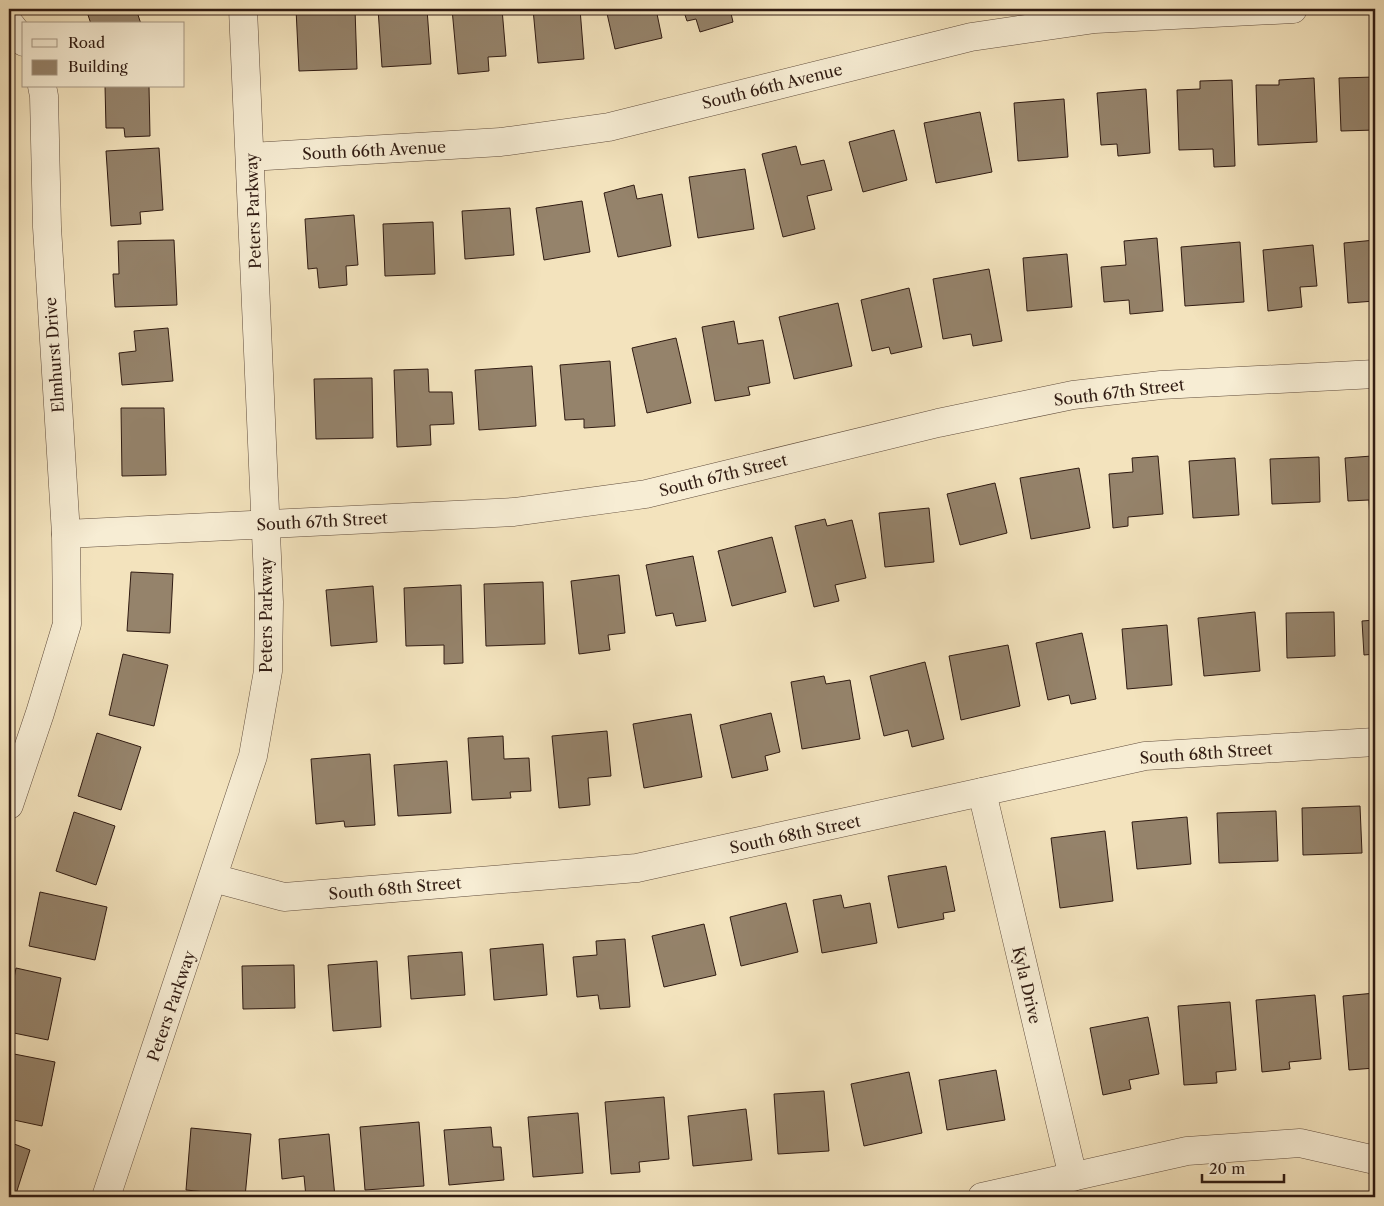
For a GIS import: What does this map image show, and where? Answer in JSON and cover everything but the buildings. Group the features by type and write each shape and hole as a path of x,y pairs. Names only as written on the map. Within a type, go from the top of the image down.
{"street":[{"name":"Peters Parkway","path":"106,1197 253,756 268,671 269,602 243,9"},
{"name":"South 66th Avenue","path":"250,156 501,142 609,127 971,37 1095,19 1293,9"},
{"path":"9,23 22,39"},
{"name":"Elmhurst Drive","path":"9,805 40,713 66,624 66,534 47,227 42,88"},
{"name":"South 67th Street","path":"66,534 514,512 636,496 938,423 1073,395 1161,385 1375,374"},
{"name":"South 68th Street","path":"213,878 284,897 637,868 1145,756 1375,742"},
{"name":"Kyla Drive","path":"982,792 1073,1177"},
{"path":"982,1197 1187,1151 1300,1144 1375,1160"}]}
